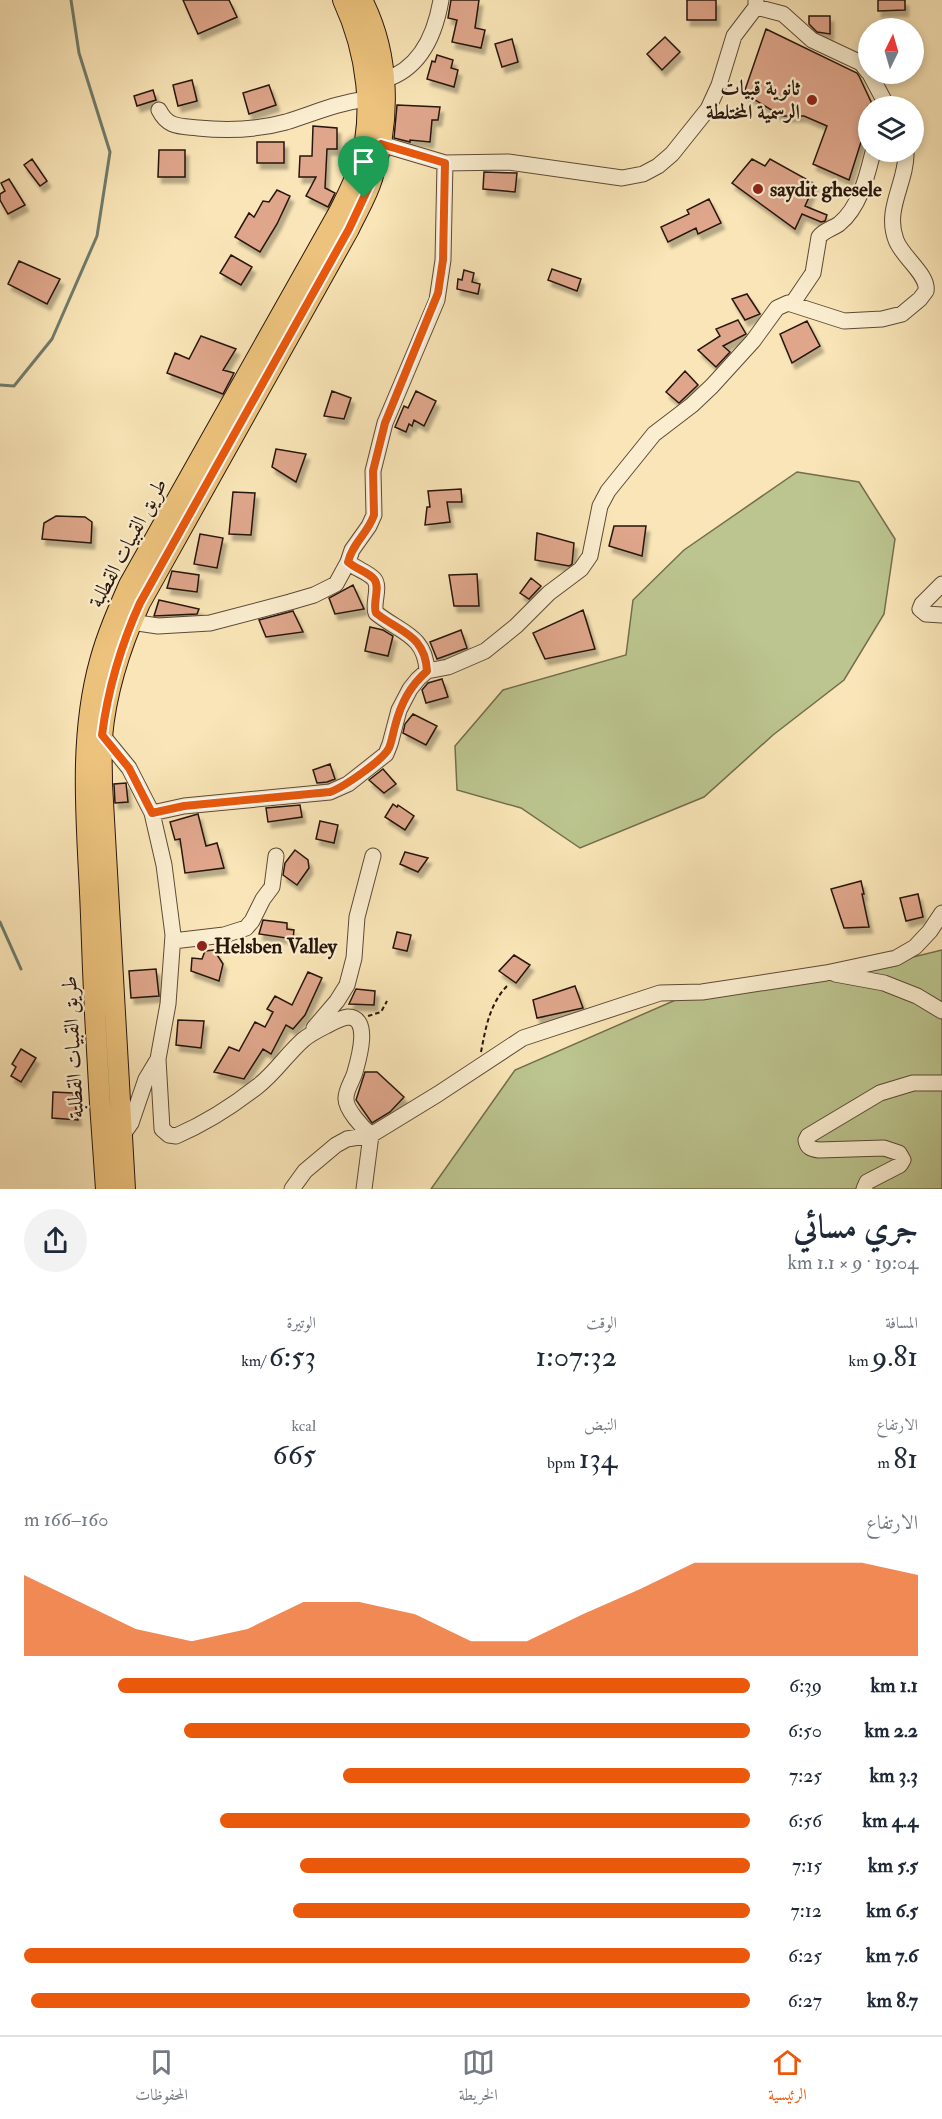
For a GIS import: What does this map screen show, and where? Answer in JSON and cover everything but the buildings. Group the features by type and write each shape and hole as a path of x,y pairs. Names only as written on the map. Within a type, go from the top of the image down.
{"main road":[{"name":"طريق القبيات القطلبة","path":"106,1189 94,1007 86,767 91,704 99,664 113,620 129,585 357,195 367,119 367,99 363,62 352,22 343,0"},
{"path":"125,1189 120,1137 111,914 102,784 102,735 113,679 131,622 146,593 344,239 357,195 372,180 381,144 385,108 384,80 378,42 362,0"}],"street":[{"path":"384,80 399,76 418,58 436,21 441,0"},
{"path":"381,144 445,163 508,162 622,178 643,174 658,166 672,154 708,109 734,36 756,3 783,14 812,40 858,62"},
{"path":"159,110 164,120 177,126 226,130 258,128 285,122 337,104 367,99"},
{"path":"792,304 813,273 816,244 819,237 822,232 839,224 858,197 870,162"},
{"path":"152,813 184,806 330,792 340,788 386,754 399,710 410,689 427,671 448,667 485,651 516,626 549,593 581,569 590,556 604,498 654,434 692,405 712,386 753,341 777,308 783,304 792,304 844,321 882,319 902,314 920,299 935,291 901,250 893,229 893,209 905,162"},
{"path":"131,622 158,626 210,623 314,595 336,584 354,547 374,515 373,471 385,423 437,300 443,260 445,163"},
{"path":"348,562 374,579 377,584 374,607 376,613 420,644 425,654 427,671"},
{"path":"942,584 922,604 920,609 926,615 942,615"},
{"path":"102,735 129,768 152,813 164,865 173,941 166,1025 158,1059 162,1129 166,1134 176,1136 259,1085 337,1001 347,985 354,958 357,917 373,856"},
{"path":"173,941 216,936 246,928 272,887 276,856"},
{"path":"292,1189 312,1164 336,1144 347,1139 371,1135 523,1038 660,993 702,992 826,973 896,958 906,954 930,931 942,913"},
{"path":"826,973 875,980 917,996 942,1011"},
{"path":"302,1041 338,1020 350,1017 360,1023 362,1031 355,1073 347,1092 346,1102 371,1135 364,1189"},
{"path":"120,1137 131,1123 146,1079 158,1059"},
{"path":"864,1189 867,1182 900,1165 903,1160 899,1153 884,1148 811,1149 807,1145 808,1136 880,1093 915,1083 942,1083"}],"path":[{"path":"479,1066 488,1017 496,1000 508,985"},
{"path":"356,1019 381,1011 387,1001"}],"green space":[{"path":"797,472 859,482 895,539 884,614 844,680 773,735 704,797 580,848 521,808 457,790 455,746 503,690 626,655 633,600 684,550"},
{"path":"942,950 942,1189 431,1189 515,1070 694,992 839,975"}],"waterway":[{"path":"0,385 14,386 52,339 97,236 110,152 79,53 71,0"},
{"path":"0,922 21,969"}],"place":[{"name":"ثانوية قبيات الرسمية المختلطة","path":"812,100"},
{"name":"saydit ghesele","path":"758,189"},
{"name":"Helsben Valley","path":"202,946"}],"route":[{"path":"381,144 445,163 443,260 437,300 385,423 373,471 374,515 350,554 348,562 374,579 377,584 374,610 420,644 427,661 427,671 410,689 399,710 386,754 348,784 330,792 184,806 152,813 129,768 102,735 105,712 119,656 140,603 311,298 364,198 372,180 381,144"}]}
